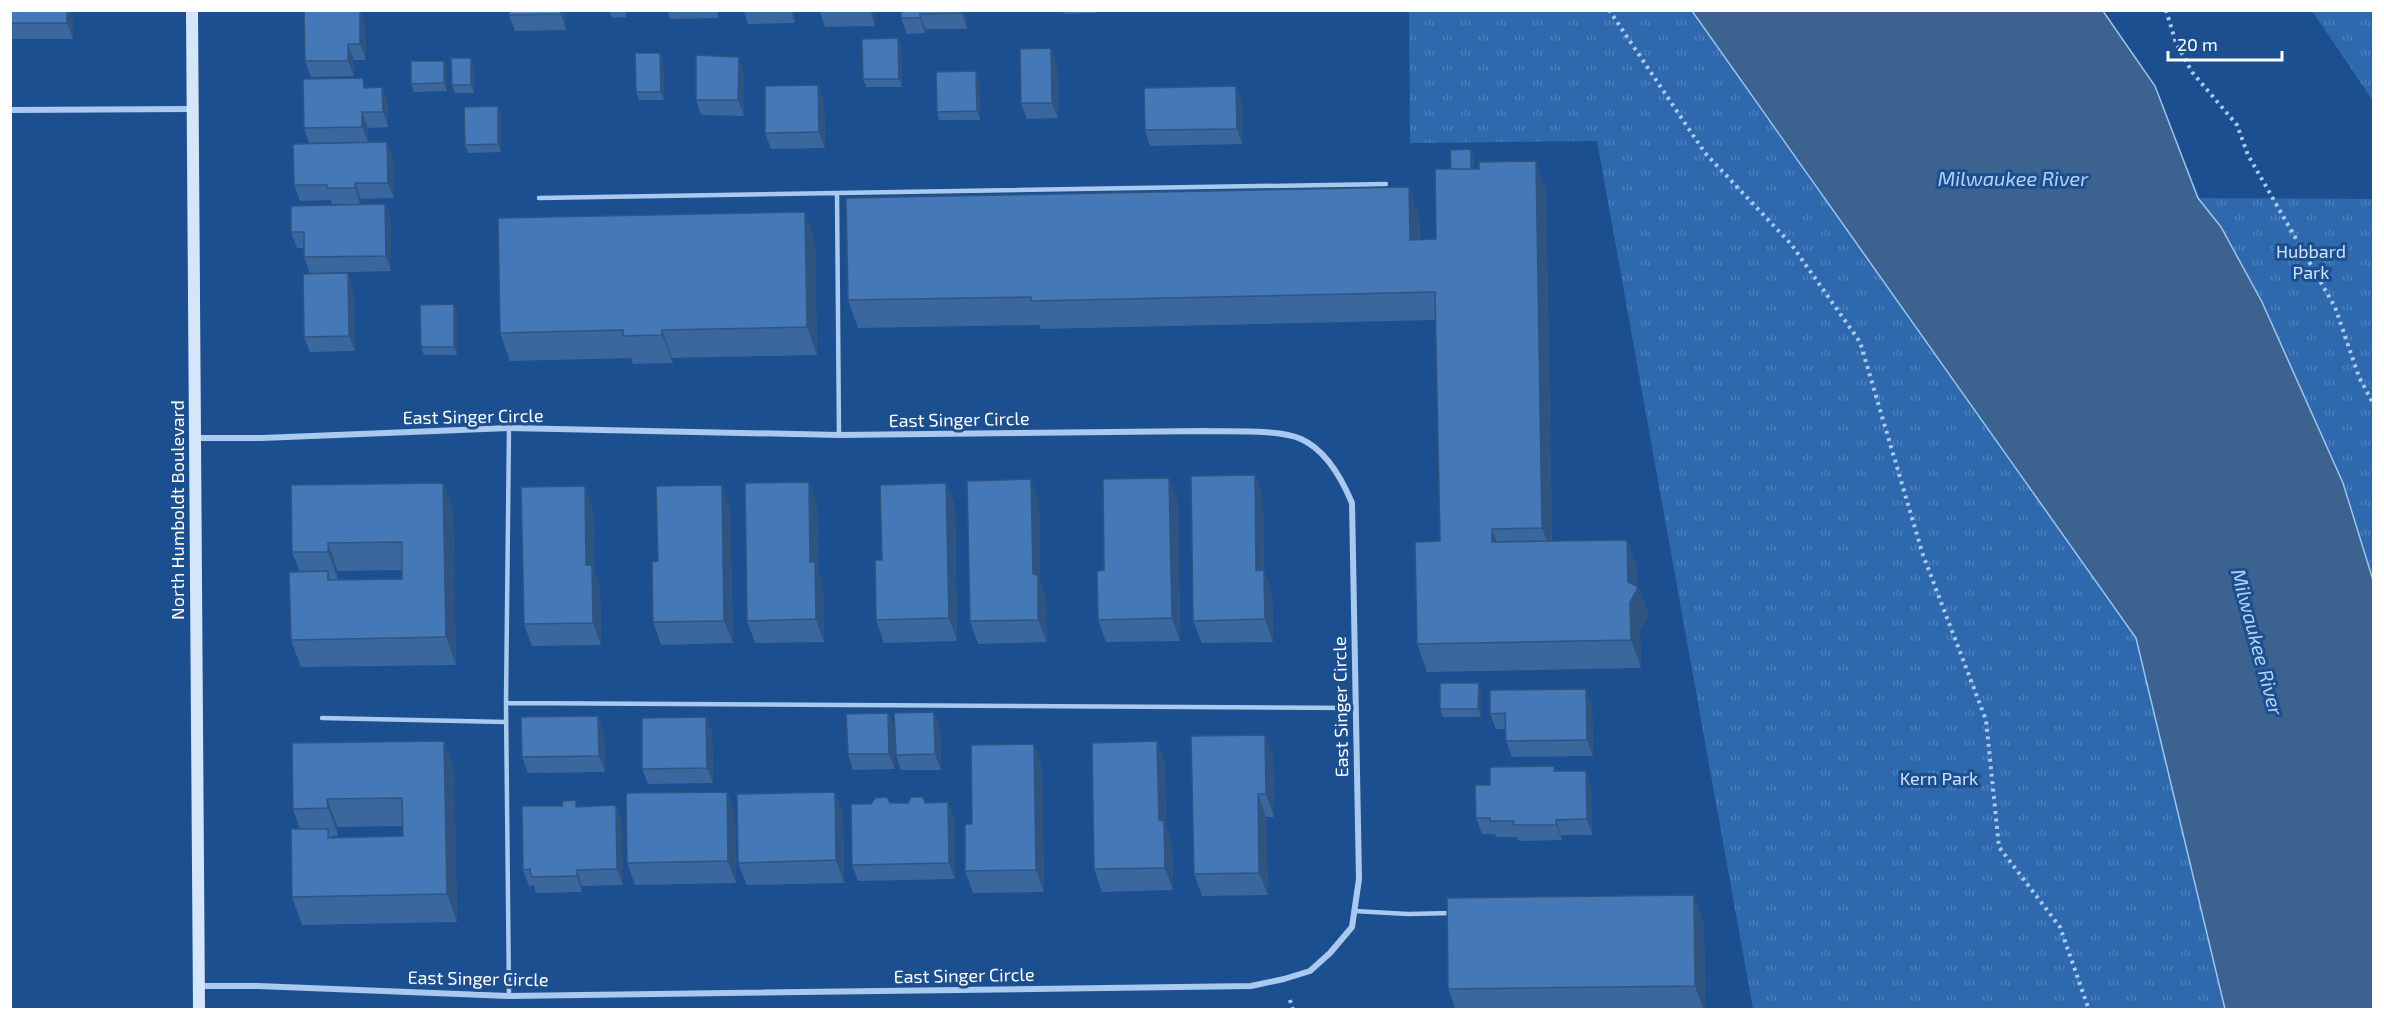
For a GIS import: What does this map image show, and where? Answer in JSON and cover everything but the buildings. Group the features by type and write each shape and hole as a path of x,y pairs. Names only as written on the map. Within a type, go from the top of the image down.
{"main road":[{"name":"North Humboldt Boulevard","path":"192,10 200,1010"}],"street":[{"path":"10,110 193,109"},
{"name":"East Singer Circle","path":"195,438 262,438 509,428 840,435 1204,431 1264,432 1301,439 1323,456 1341,476 1352,503 1359,879 1352,927 1310,971 1284,980 1251,986 509,996 258,986 200,986"}],"lane":[{"path":"540,198 1386,184"},
{"path":"837,193 840,435"},
{"path":"509,428 506,703 509,996"},
{"path":"506,703 1355,708"},
{"path":"322,718 506,722"},
{"path":"1354,911 1408,914 1455,912"}],"path":[{"path":"1609,10 1705,153 1791,244 1860,342 1923,555 1986,720 1999,847 2060,927 2089,1010"},
{"path":"2166,10 2176,43 2192,72 2237,125 2248,155 2335,307 2359,377 2373,405"}],"green space":[{"name":"Kern Park","path":"1409,11 1691,11 2136,638 2225,1009 1753,1009 1597,141 1410,143"},
{"path":"2312,11 2373,11 2373,101"},
{"name":"Hubbard Park","path":"2198,198 2373,199 2373,580 2343,483 2262,302 2221,227"}],"water":[{"name":"Milwaukee River","path":"1692,11 2103,11 2155,86 2198,198 2221,227 2262,302 2343,483 2373,580 2373,1009 2225,1009 2136,638"}]}
